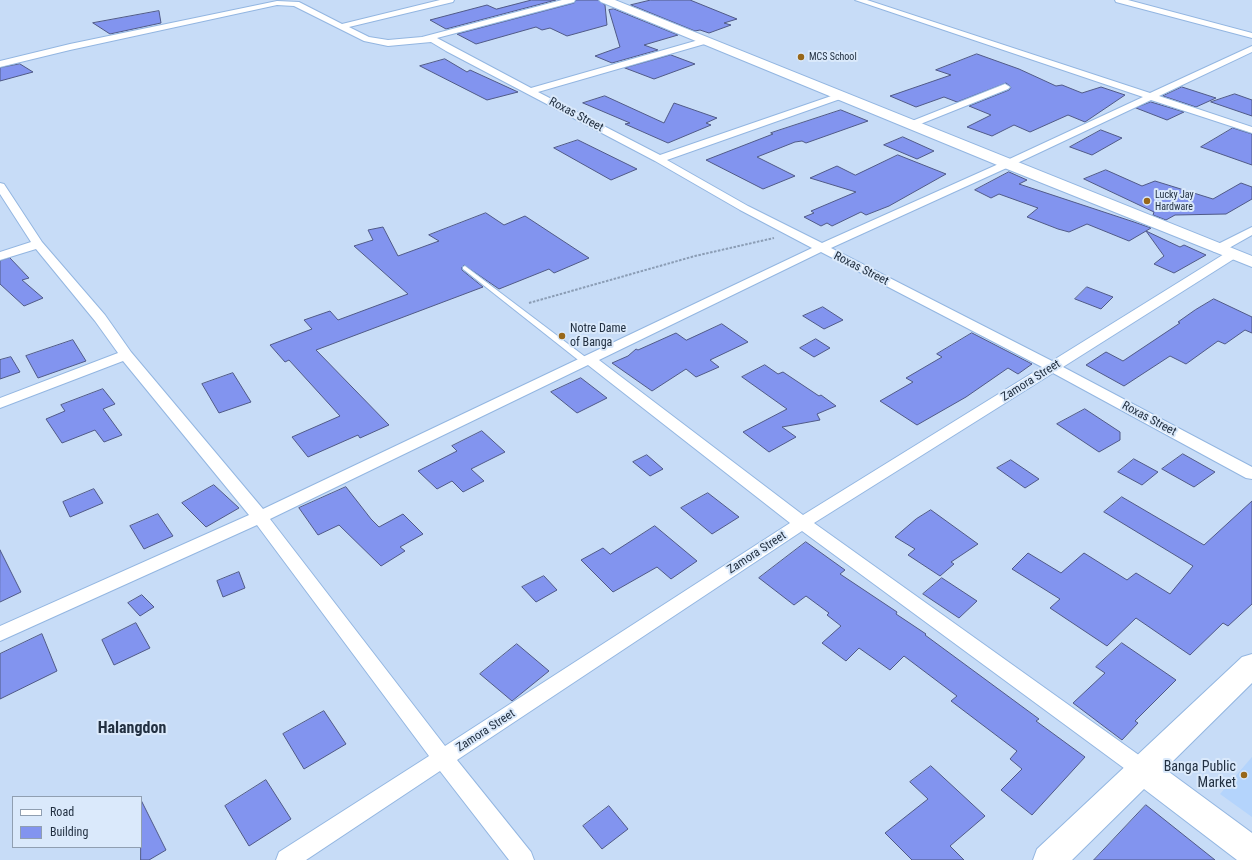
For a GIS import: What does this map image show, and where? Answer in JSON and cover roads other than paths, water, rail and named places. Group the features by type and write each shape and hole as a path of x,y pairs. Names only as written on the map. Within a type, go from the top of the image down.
{"main road":[{"path":"605,0 910,125 1252,262"},
{"path":"1050,860 1252,664"},
{"path":"1143,770 1252,852"}],"street":[{"path":"342,26 450,0"},
{"path":"0,64 70,47 277,3 290,2 296,4 319,14 367,39 383,43 398,43 426,38 571,0"},
{"path":"1119,0 1252,36"},
{"path":"867,1 1252,130"},
{"name":"Roxas Street","path":"426,38 434,39 472,61 659,159 744,208 1053,368 1252,474"},
{"path":"531,91 705,41"},
{"path":"0,634 260,517 821,248 1153,97 1252,49"},
{"path":"910,125 1005,87"},
{"path":"659,159 840,96"},
{"path":"0,186 38,244 100,318 126,355 260,517 443,759 524,860"},
{"name":"Zamora Street","path":"287,860 802,523 1053,368 1226,251 1252,230"},
{"path":"0,256 38,244"},
{"path":"0,404 126,355"},
{"path":"587,360 802,523 1143,770"}],"lane":[{"path":"465,268 587,360"}],"place":[{"name":"MCS School","path":"801,57"},
{"name":"Lucky Jay Hardware","path":"1147,201"},
{"name":"Notre Dame of Banga","path":"562,336"},
{"name":"Banga Public Market","path":"1244,775"}],"district":[{"name":"Halangdon","path":"132,729"}]}
